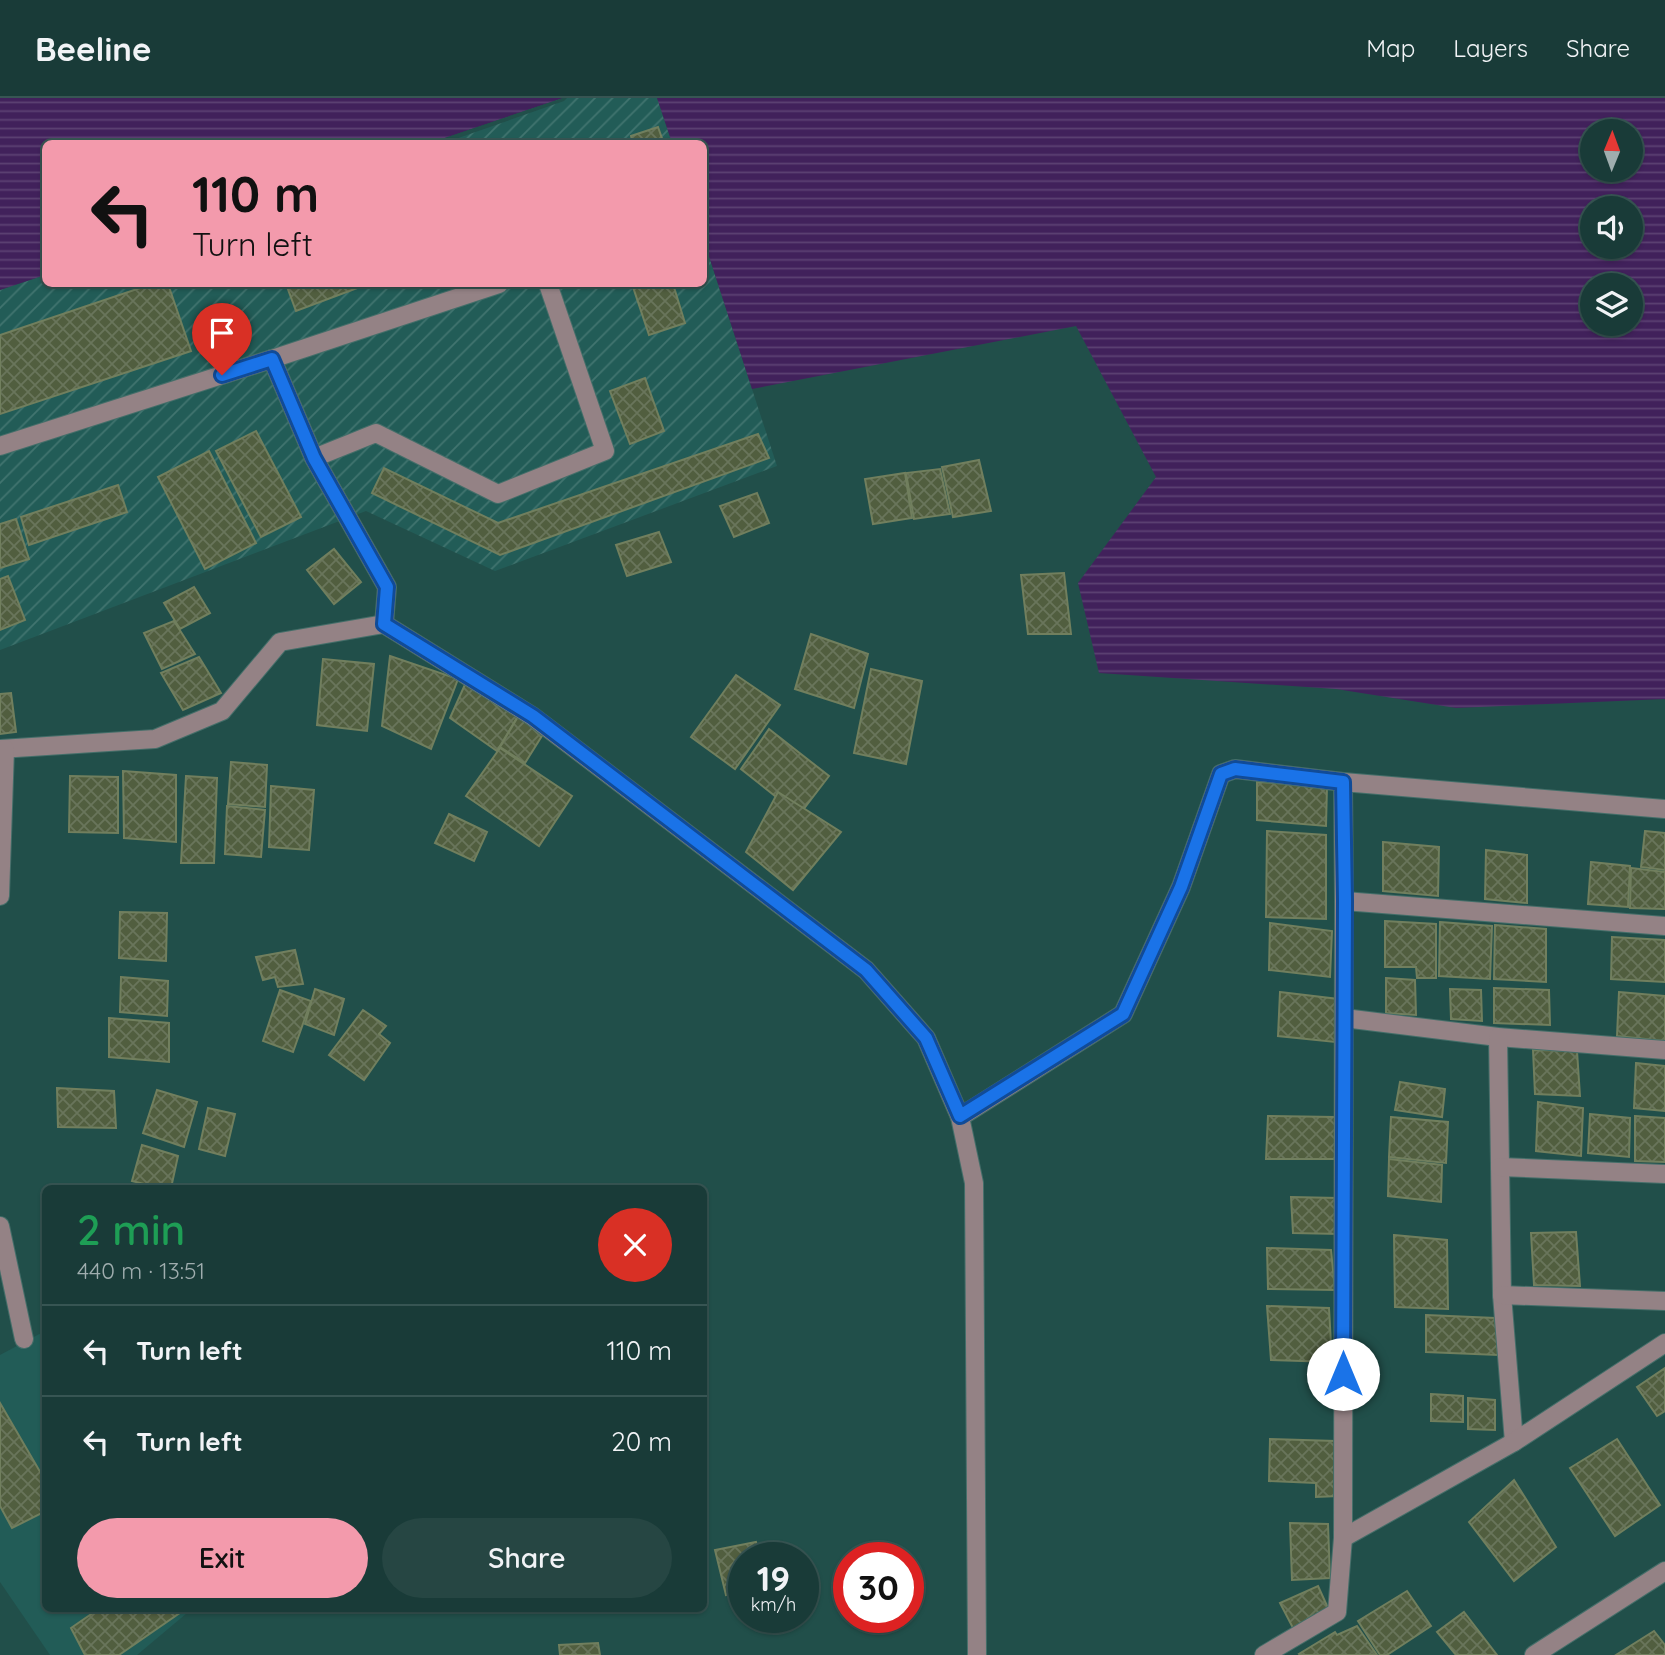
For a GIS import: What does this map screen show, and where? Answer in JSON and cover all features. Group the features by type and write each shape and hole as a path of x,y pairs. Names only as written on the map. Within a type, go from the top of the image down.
{"street":[{"path":"0,446 490,287"},
{"path":"314,458 376,433 498,494 605,451 549,287"},
{"path":"272,359 314,458 387,587 384,624"},
{"path":"0,896 2,749 155,739 222,711 280,642 384,624 533,716 866,970 926,1038 960,1116 974,1183 977,1655"},
{"path":"960,1116 1123,1014 1181,887 1221,774 1235,769 1343,782 1665,809"},
{"path":"1264,1655 1337,1612 1343,1538 1343,782"},
{"path":"1345,901 1665,926"},
{"path":"1344,1018 1499,1037 1665,1050"},
{"path":"1499,1037 1502,1295 1514,1442"},
{"path":"1500,1167 1665,1174"},
{"path":"0,1226 24,1339"},
{"path":"1502,1295 1665,1301"},
{"path":"1343,1538 1514,1442 1665,1343"},
{"path":"1534,1655 1665,1571"}],"shaded area":[{"path":"0,98 563,98 439,140 42,140 42,276 0,290"},
{"path":"563,98 657,98 671,140 442,140"},
{"path":"657,98 1665,98 1665,699 1456,708 1336,689 1099,673 1078,583 1156,477 1076,326 752,389 707,250 707,140 671,140"},
{"path":"707,250 777,466 495,571 366,511 0,650 0,290 42,276 42,287 707,287"},
{"path":"42,1333 42,1612 188,1612 137,1655 50,1655 0,1582 0,1355"}],"pier":[{"path":"563,98 567,98 452,140 439,140"}],"building":[{"path":"658,127 663,140 632,140 631,136"},
{"path":"143,287 169,287 191,351 0,414 0,335"},
{"path":"287,287 360,287 296,311"},
{"path":"633,287 674,287 685,323 649,335"},
{"path":"645,378 664,431 630,444 610,391"},
{"path":"256,431 301,517 261,537 216,451"},
{"path":"758,434 769,458 500,555 372,493 384,468 498,523"},
{"path":"209,451 256,543 205,569 158,477"},
{"path":"979,460 991,511 953,517 942,467"},
{"path":"940,469 950,514 914,519 906,473"},
{"path":"905,473 912,518 873,524 865,479"},
{"path":"118,485 127,512 29,545 21,517"},
{"path":"757,493 769,523 734,537 720,506"},
{"path":"16,519 29,559 0,568 0,524"},
{"path":"659,532 671,562 627,576 616,545"},
{"path":"334,549 361,582 334,604 307,570"},
{"path":"1064,573 1071,634 1028,634 1021,575"},
{"path":"8,576 25,620 0,630 0,579"},
{"path":"194,587 210,613 180,629 164,603"},
{"path":"174,621 195,654 162,669 144,633"},
{"path":"811,634 868,654 854,708 795,689"},
{"path":"390,656 458,679 431,749 382,726"},
{"path":"199,657 221,693 183,710 161,673"},
{"path":"323,659 374,664 367,731 317,725"},
{"path":"871,669 922,681 906,764 854,753"},
{"path":"736,675 780,705 735,769 691,737"},
{"path":"467,680 518,716 497,751 450,718"},
{"path":"11,693 16,732 0,734 0,694"},
{"path":"519,715 545,731 525,763 500,747"},
{"path":"769,729 829,776 799,815 741,769"},
{"path":"500,748 572,796 539,846 466,796"},
{"path":"231,762 267,765 265,807 228,804"},
{"path":"123,771 176,775 176,842 124,838"},
{"path":"70,776 118,777 118,833 69,832"},
{"path":"186,776 217,778 214,863 181,863"},
{"path":"1257,782 1327,786 1326,826 1257,820"},
{"path":"271,786 314,790 309,850 269,847"},
{"path":"778,792 841,832 793,890 746,852"},
{"path":"227,806 265,810 261,857 225,854"},
{"path":"449,814 487,832 474,861 435,843"},
{"path":"1267,831 1326,835 1326,919 1266,917"},
{"path":"1645,831 1665,833 1665,870 1641,867"},
{"path":"1383,842 1439,847 1438,896 1383,891"},
{"path":"1486,850 1527,855 1527,903 1485,899"},
{"path":"1591,862 1630,866 1628,907 1588,904"},
{"path":"1631,868 1665,872 1665,909 1630,908"},
{"path":"120,912 167,913 166,961 119,958"},
{"path":"1385,921 1436,924 1436,978 1417,978 1416,967 1385,967"},
{"path":"1440,922 1492,926 1490,979 1439,976"},
{"path":"1270,923 1332,931 1330,977 1269,970"},
{"path":"1495,925 1546,929 1546,982 1494,979"},
{"path":"1612,937 1665,940 1665,982 1611,979"},
{"path":"295,950 303,984 278,987 275,977 263,980 256,957"},
{"path":"121,977 168,981 167,1016 120,1012"},
{"path":"1386,978 1415,980 1416,1015 1386,1013"},
{"path":"1494,988 1549,990 1550,1025 1494,1023"},
{"path":"315,989 344,999 334,1035 305,1024"},
{"path":"1450,989 1481,990 1482,1021 1451,1019"},
{"path":"280,990 311,1001 293,1052 263,1041"},
{"path":"1280,992 1338,999 1335,1042 1278,1036"},
{"path":"1619,992 1665,996 1665,1041 1617,1036"},
{"path":"363,1010 386,1026 379,1034 390,1043 364,1080 329,1055"},
{"path":"109,1018 169,1023 169,1062 109,1057"},
{"path":"1533,1050 1577,1051 1580,1096 1535,1094"},
{"path":"1636,1063 1665,1066 1665,1111 1634,1108"},
{"path":"1400,1082 1445,1089 1442,1117 1395,1110"},
{"path":"57,1088 114,1091 116,1128 58,1127"},
{"path":"157,1090 197,1102 184,1147 143,1133"},
{"path":"1538,1102 1583,1108 1581,1156 1536,1151"},
{"path":"208,1108 235,1114 225,1156 199,1149"},
{"path":"1590,1114 1630,1118 1629,1157 1588,1153"},
{"path":"1268,1116 1335,1117 1336,1159 1266,1159"},
{"path":"1635,1116 1665,1118 1665,1162 1635,1161"},
{"path":"1391,1117 1448,1122 1446,1163 1389,1157"},
{"path":"142,1145 178,1156 172,1185 148,1185 132,1181"},
{"path":"1389,1159 1442,1165 1441,1202 1388,1196"},
{"path":"1291,1197 1338,1198 1340,1234 1293,1233"},
{"path":"1576,1232 1580,1286 1534,1285 1531,1233"},
{"path":"1394,1235 1447,1240 1448,1309 1395,1307"},
{"path":"1267,1248 1331,1250 1335,1290 1268,1289"},
{"path":"1267,1306 1329,1308 1332,1362 1271,1360"},
{"path":"1426,1315 1495,1318 1498,1355 1426,1352"},
{"path":"1665,1368 1665,1411 1657,1416 1637,1387"},
{"path":"1431,1394 1463,1396 1463,1422 1431,1421"},
{"path":"1468,1398 1495,1400 1495,1430 1468,1429"},
{"path":"0,1403 42,1475 42,1513 12,1528 0,1506"},
{"path":"1270,1439 1336,1441 1338,1496 1316,1497 1316,1483 1269,1481"},
{"path":"1617,1439 1660,1505 1615,1536 1570,1468"},
{"path":"1514,1480 1556,1547 1514,1581 1469,1522"},
{"path":"1290,1523 1328,1524 1330,1578 1292,1580"},
{"path":"728,1547 728,1595 726,1595 715,1550"},
{"path":"1318,1586 1329,1610 1293,1628 1280,1603"},
{"path":"1407,1591 1431,1626 1387,1655 1380,1655 1358,1621"},
{"path":"94,1612 181,1612 119,1655 85,1655 71,1628"},
{"path":"1464,1612 1497,1655 1456,1655 1437,1632"},
{"path":"1357,1626 1377,1655 1299,1654 1335,1632 1337,1635"},
{"path":"1654,1631 1665,1645 1665,1655 1616,1655"},
{"path":"598,1643 600,1655 560,1655 559,1645"}],"route":[{"path":"222,375 272,359 314,458 387,587 384,624 533,716 866,970 926,1038 960,1116 1123,1014 1181,887 1221,774 1235,769 1343,782 1343,1374"}]}
